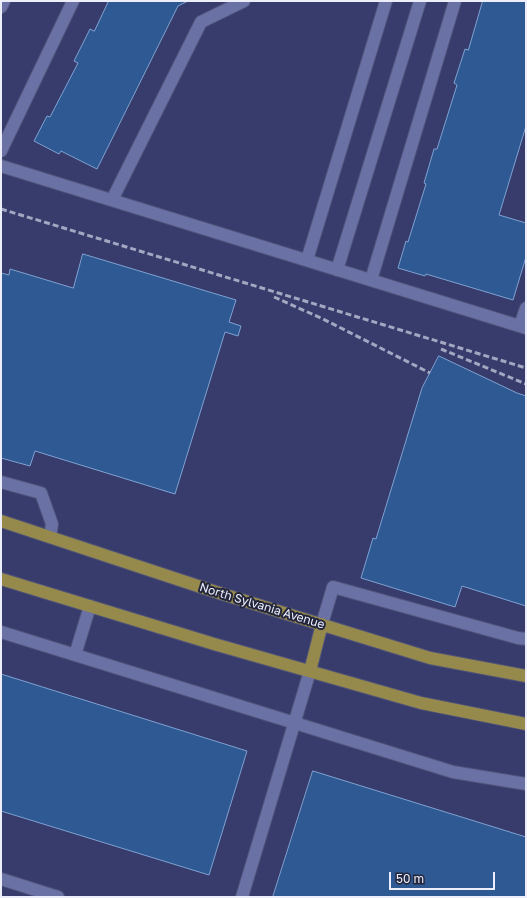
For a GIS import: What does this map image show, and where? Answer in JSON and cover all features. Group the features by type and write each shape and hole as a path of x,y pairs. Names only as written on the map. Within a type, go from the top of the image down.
{"main road":[{"name":"North Sylvania Avenue","path":"1,521 216,592 430,658 526,676"},
{"path":"1,579 214,644 421,703 526,724"},
{"path":"310,671 322,624"}],"street":[{"path":"1,7 4,1"},
{"path":"1,151 73,1"},
{"path":"112,200 201,22 244,1"},
{"path":"307,260 386,1"},
{"path":"337,270 420,1"},
{"path":"371,280 455,1"},
{"path":"1,166 523,327 526,308"},
{"path":"1,482 41,493 52,524 50,537"},
{"path":"322,624 332,587 518,638 526,638"},
{"path":"75,655 90,606"},
{"path":"1,632 453,772 526,784"},
{"path":"242,897 310,671"},
{"path":"1,879 58,897"}],"building":[{"path":"109,1 188,1 178,6 97,169 61,151 59,154 34,141 47,116 50,117 78,63 74,61 90,29 94,31"},
{"path":"483,1 526,1 526,126 499,215 526,223 526,257 513,300 426,274 425,276 398,268 406,241 408,242 426,184 424,183 434,149 437,149 457,85 454,83 465,49 468,50"},
{"path":"83,254 236,300 229,322 241,326 238,336 225,332 175,494 35,451 30,466 1,458 1,273 9,275 10,269 73,288"},
{"path":"439,356 526,396 526,606 462,586 455,607 361,578 373,538 376,539 422,388"},
{"path":"1,674 247,751 209,875 1,811"},
{"path":"313,771 526,837 526,897 273,897"}],"railway":[{"path":"1,209 526,368"},
{"path":"274,297 323,319 430,373"},
{"path":"441,349 526,384"}]}
